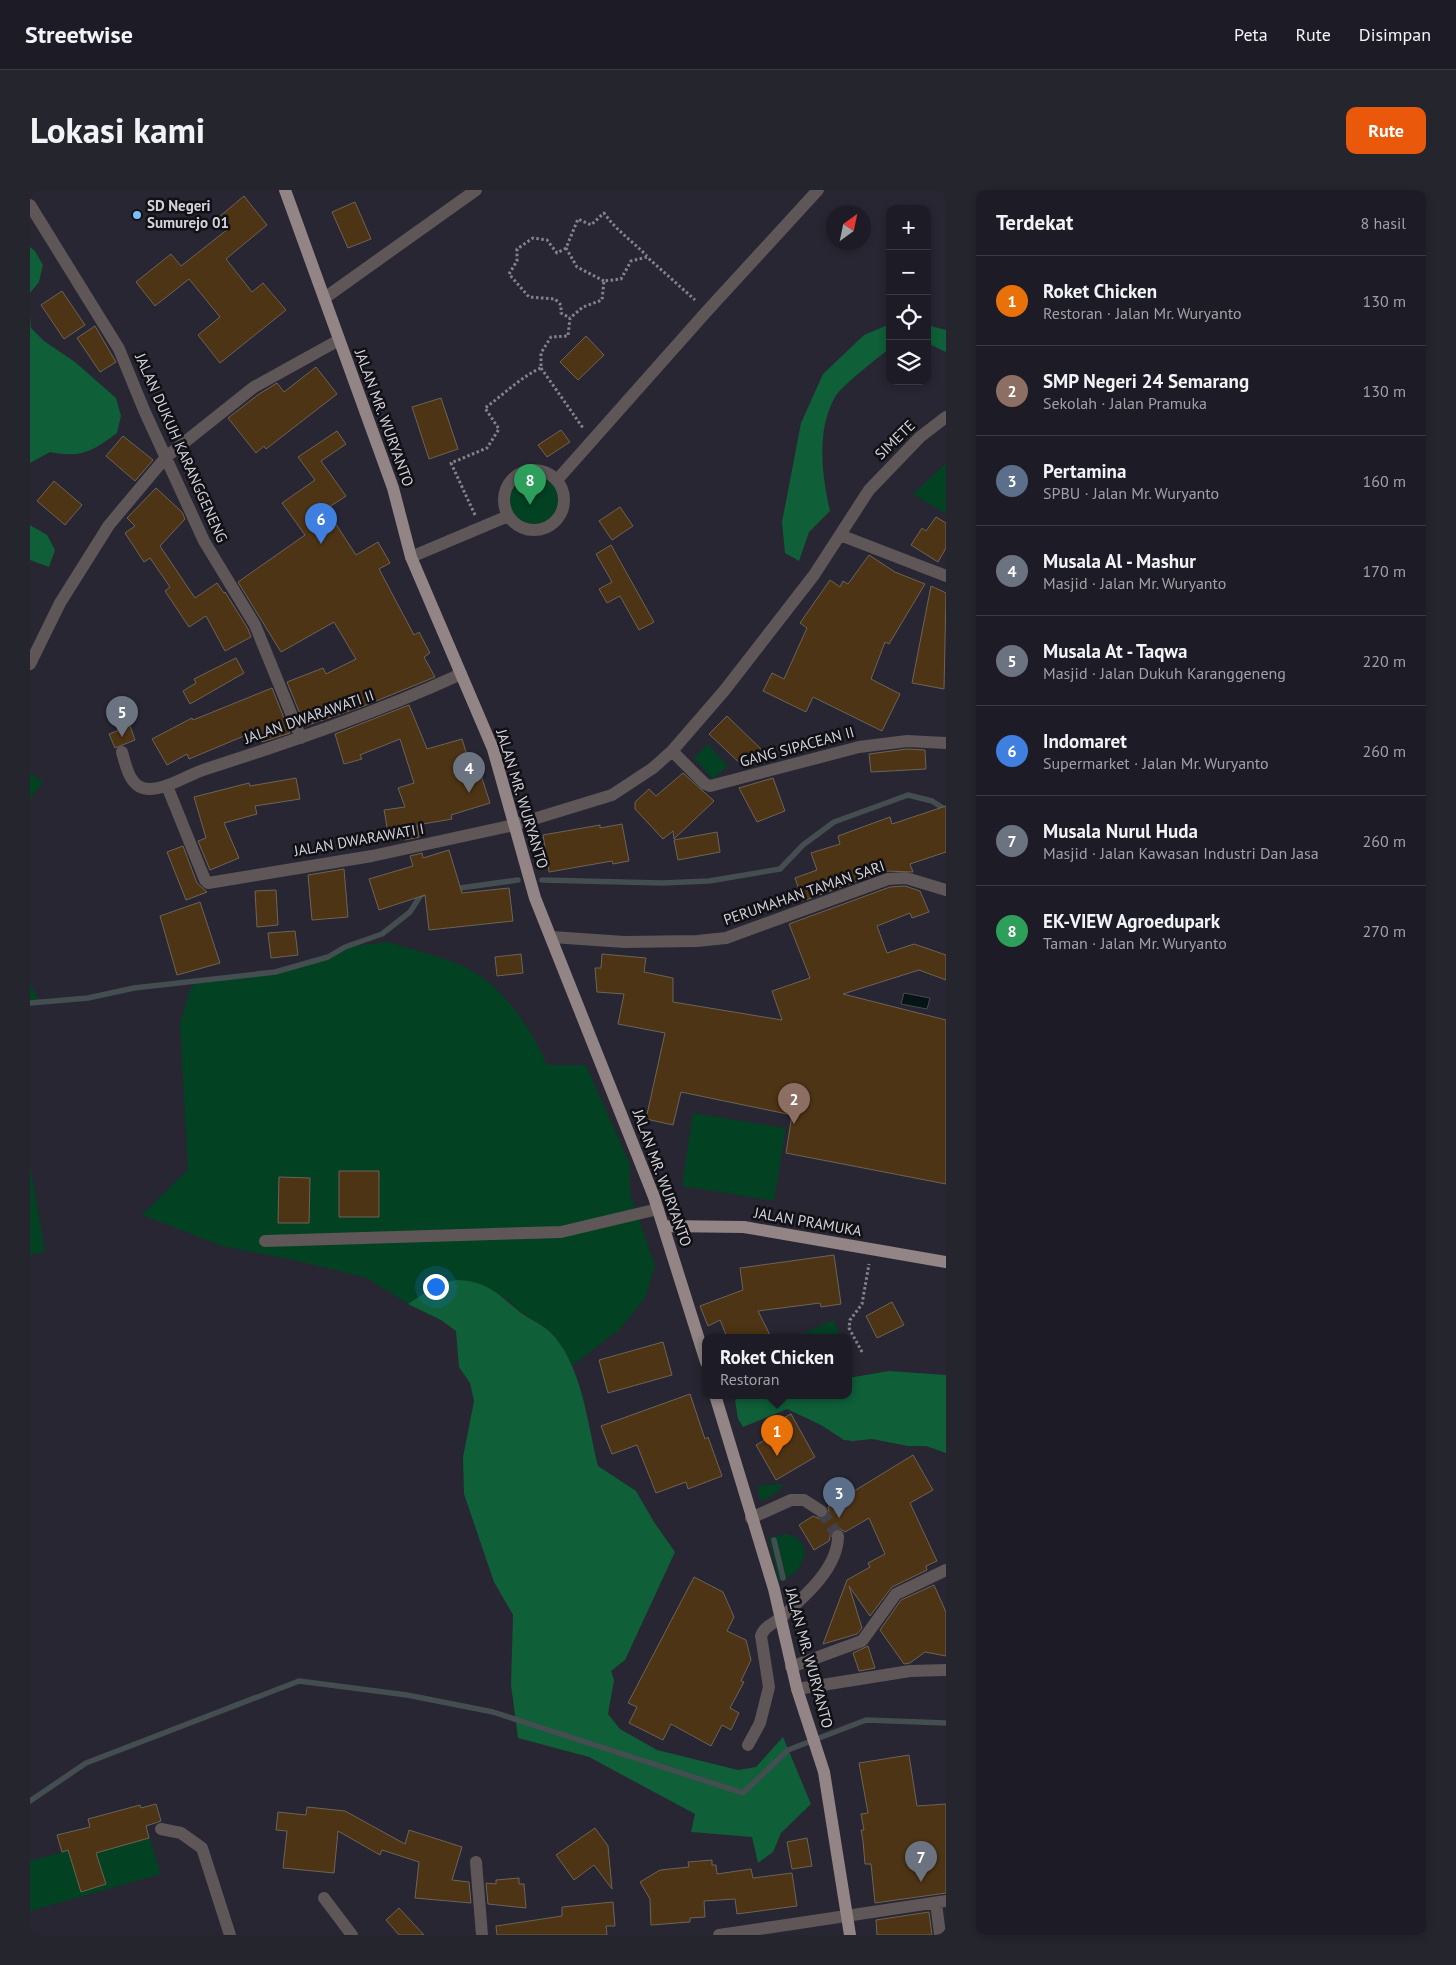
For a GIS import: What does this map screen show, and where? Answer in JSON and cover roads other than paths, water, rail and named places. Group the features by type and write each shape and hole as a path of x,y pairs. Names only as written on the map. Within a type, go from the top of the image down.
{"main road":[{"name":"JALAN MR. WURYANTO","path":"285,190 326,297 339,340 394,488 411,557 493,750 535,898 658,1209 702,1349"},
{"name":"JALAN PRAMUKA","path":"664,1226 744,1227 946,1262"},
{"name":"JALAN MR. WURYANTO","path":"716,1399 782,1618 791,1667 801,1703 824,1772 849,1916 850,1935"}],"street":[{"path":"326,297 476,190"},
{"path":"557,480 707,310 818,190"},
{"name":"JALAN DUKUH KARANGGENENG","path":"30,205 119,349 204,541 255,625 302,738"},
{"path":"30,664 60,602 109,525 166,457 254,387 339,340"},
{"name":"SIMETE","path":"672,750 724,691 814,575 869,490 920,437 946,417"},
{"path":"534,469 547,472 557,480 564,499 563,509 551,524 542,529 523,528 508,516 503,503 505,490 511,479 522,472 534,469"},
{"path":"411,557 508,516"},
{"path":"840,535 946,576"},
{"name":"JALAN DWARAWATI II","path":"167,786 189,774 302,738 402,701 461,674"},
{"name":"GANG SIPACEAN II","path":"672,750 705,784 710,786 859,747 907,741 946,742"},
{"name":"JALAN DWARAWATI I","path":"167,786 205,880 208,883 372,856 514,825 612,794 653,768 672,750"},
{"path":"122,752 130,777 138,786 148,790 167,786"},
{"name":"PERUMAHAN TAMAN SARI","path":"552,937 624,942 696,941 726,938 888,879 906,878 946,890"},
{"path":"265,1241 561,1232 658,1209"},
{"path":"751,1518 791,1500 804,1500 821,1511"},
{"path":"748,1746 760,1723 770,1687 761,1636 764,1630 782,1618 819,1579 838,1549 838,1536"},
{"path":"791,1667 862,1641 896,1594 946,1570"},
{"path":"797,1689 910,1670 946,1670"},
{"path":"162,1830 181,1833 202,1848 230,1935"},
{"path":"476,1862 482,1935"},
{"path":"324,1898 352,1935"},
{"path":"719,1935 941,1902 940,1935"}],"waterway":[{"path":"542,880 662,883 709,881 780,869 803,845 834,822 908,795 932,801 946,810"},
{"path":"453,889 518,880"},
{"path":"30,1003 88,998 134,988 275,972 328,957 345,947 382,934 410,912 421,895 427,893"},
{"path":"774,1540 783,1578"},
{"path":"30,1801 86,1763 299,1681 407,1695 493,1712 743,1793 788,1750 866,1720 946,1723"}],"tunnel":[{"path":"821,1511 838,1536"}],"place":[{"name":"SD Negeri Sumurejo 01","path":"137,215"},
{"name":"EK-VIEW Agroedupark","path":"530,505"},
{"name":"Indomaret","path":"321,544"},
{"name":"Musala At - Taqwa","path":"122,737"},
{"name":"Musala Al - Mashur","path":"469,793"},
{"name":"SMP Negeri 24 Semarang","path":"794,1124"},
{"name":"Roket Chicken","path":"777,1456"},
{"name":"Pertamina","path":"839,1518"},
{"name":"Musala Nurul Huda","path":"921,1882"}]}
